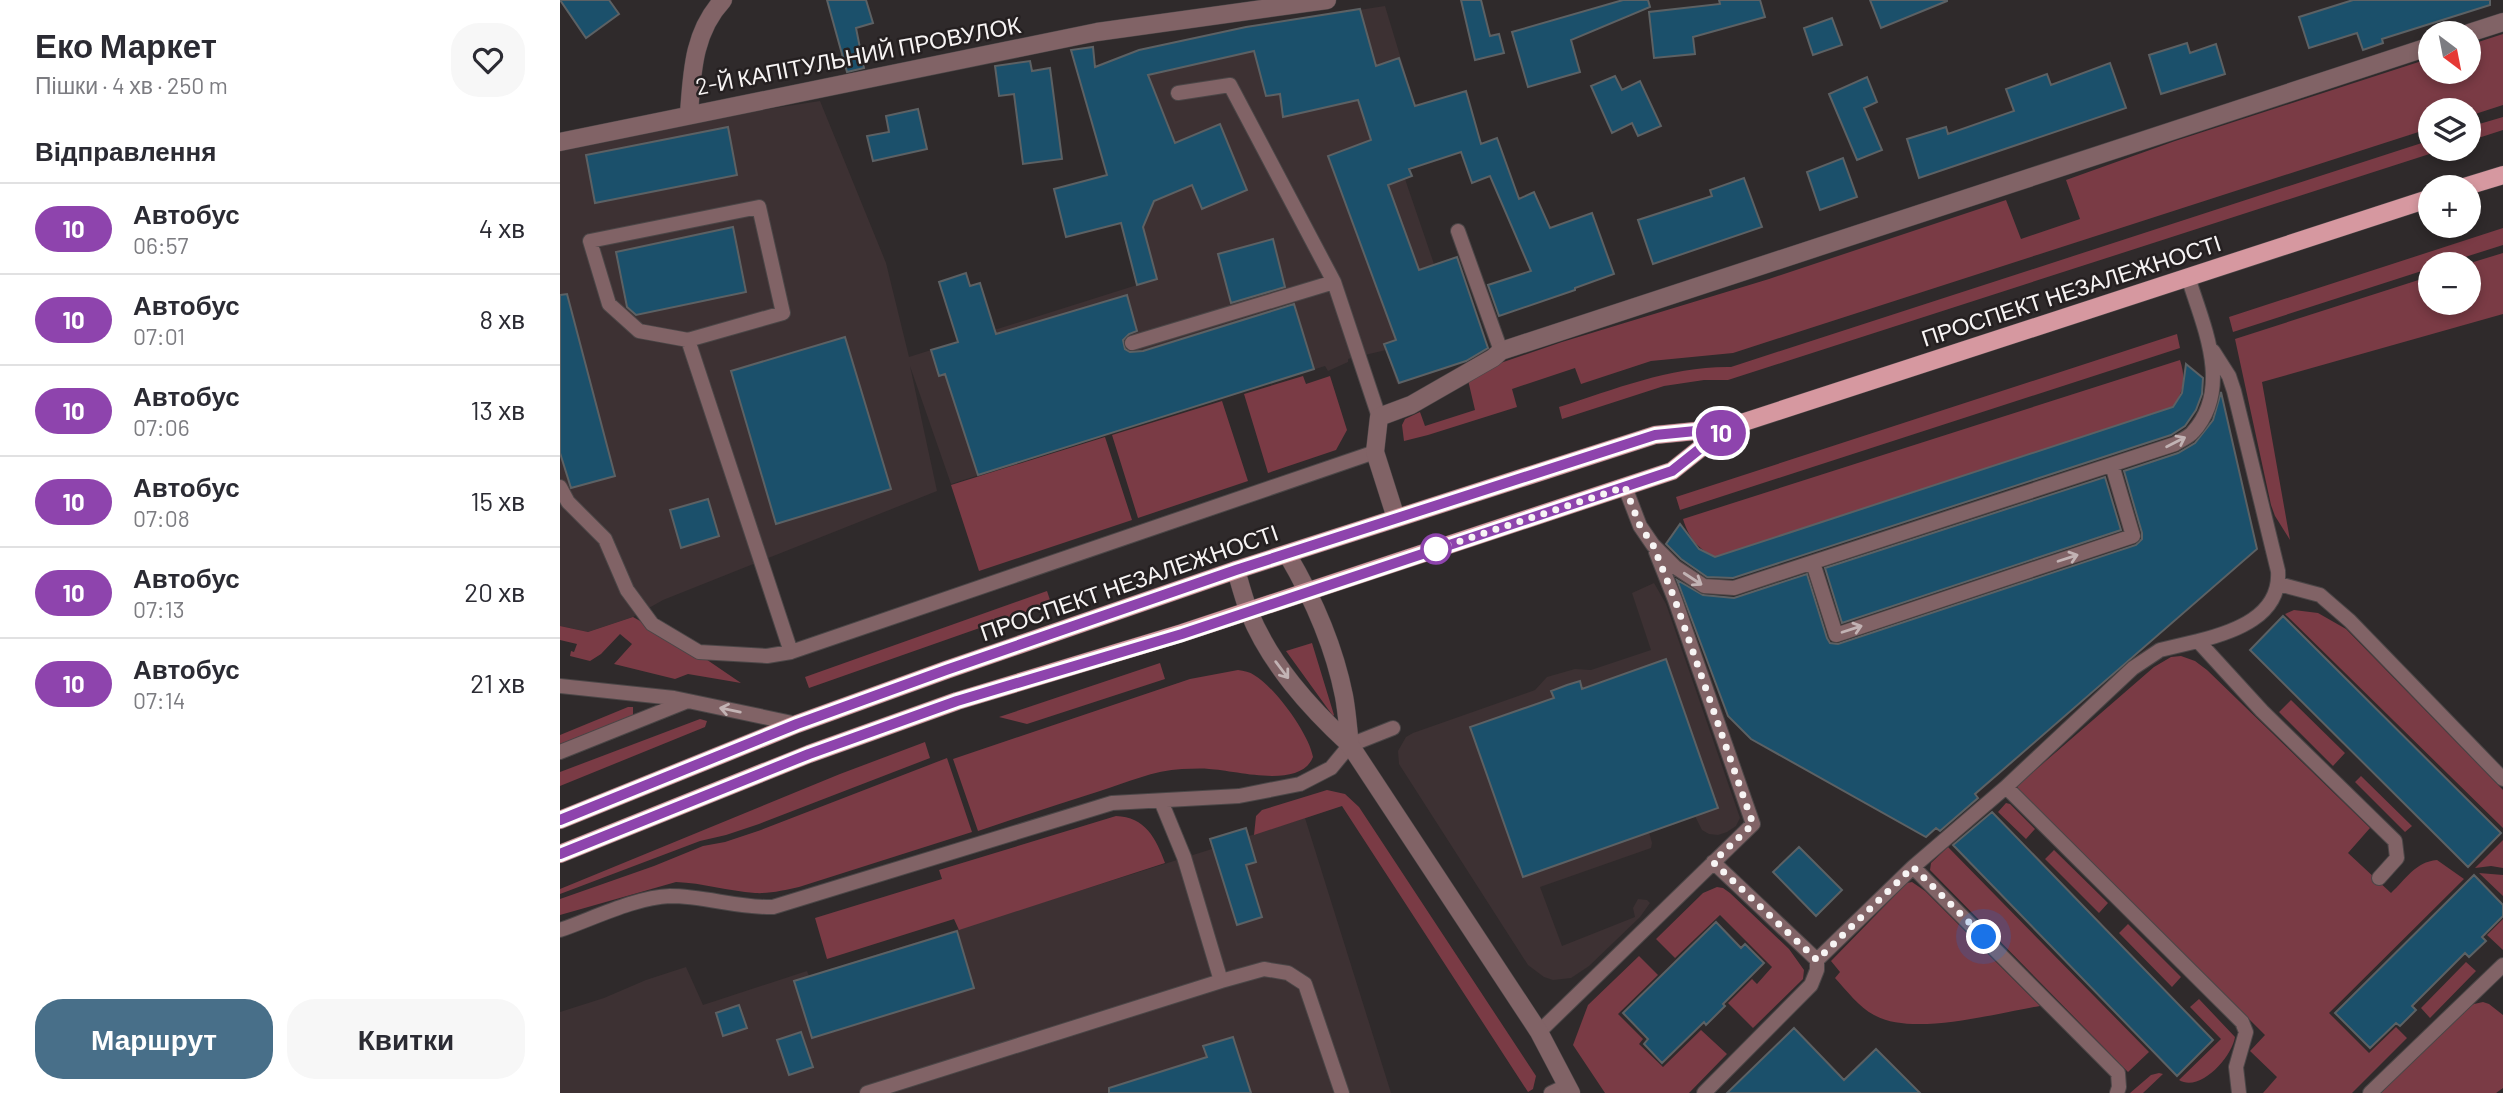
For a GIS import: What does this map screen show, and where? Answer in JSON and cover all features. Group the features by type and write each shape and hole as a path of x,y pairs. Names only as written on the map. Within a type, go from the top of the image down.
{"main road":[{"path":"2481,182 2503,175"},
{"name":"ПРОСПЕКТ НЕЗАЛЕЖНОСТІ","path":"560,820 797,724 1236,570 1655,435 1726,428 2418,202"},
{"name":"ПРОСПЕКТ НЕЗАЛЕЖНОСТІ","path":"560,854 809,754 957,701 1182,634 1672,471 1726,428"}],"street":[{"path":"689,114 697,40 712,11 723,0"},
{"name":"2-Й КАПІТУЛЬНИЙ ПРОВУЛОК","path":"560,142 1097,32 1327,0"},
{"path":"2482,29 2503,22"},
{"path":"1396,518 1375,452 1379,417 1411,405 1501,351 2418,50"},
{"path":"1287,554 1309,591 1326,635 1344,695 1350,745"},
{"path":"1236,570 1249,611 1270,654 1306,701 1350,745 1539,1032 1563,1091"}],"lane":[{"path":"1178,93 1230,85 1334,282 1379,417"},
{"path":"759,207 783,313 688,340 639,331 610,304 590,241 759,207"},
{"path":"1458,231 1501,351"},
{"path":"1625,487 1640,526 1653,545 1675,567 1703,586 1734,589 2175,444 2193,432 2205,412 2213,385 2210,344 2188,277"},
{"path":"1132,343 1334,282"},
{"path":"688,340 791,652"},
{"path":"1704,1093 1811,985 1817,970 1817,960 1913,867 2006,787 2133,668 2160,650 2229,633 2247,623 2270,604 2278,584 2278,571 2234,391 2229,376 2210,344"},
{"path":"560,486 568,502 605,539 627,590 652,624 699,652 767,656 791,652 1375,452"},
{"path":"1813,563 1836,635 2133,536 2112,465"},
{"path":"1539,1032 1668,897 1713,862 1753,824 1675,600 1653,545"},
{"path":"2278,584 2320,596 2350,621 2503,779"},
{"path":"2198,641 2262,711 2395,841 2397,858 2379,878"},
{"path":"560,686 686,701 797,724"},
{"path":"560,752 686,701"},
{"path":"560,930 644,901 667,896 757,908 773,907 1112,803 1239,796 1300,785 1331,768 1350,745 1393,727"},
{"path":"2006,787 2242,1022 2246,1032 2236,1068 2239,1093"},
{"path":"1161,801 1184,858 1221,981"},
{"path":"1713,862 1817,960"},
{"path":"1913,867 2118,1073 2117,1093"},
{"path":"2370,1093 2503,965"},
{"path":"867,1093 1264,969 1288,973 1305,984 1342,1093"}],"shaded area":[{"path":"1385,6 1420,122 1410,169 1412,176 1405,179 1434,264 1457,257 1489,353 1397,384 1386,350 1348,359 1348,362 1328,371 1325,366 951,484 910,366 937,491 663,600 633,617 588,632 560,626 560,141 820,101 886,263 909,357 1137,285 1098,143 1124,132 1139,50 1235,29"},
{"path":"2503,34 2503,105 2481,112 2481,98 2418,98 2418,132 1733,353 1651,361 1581,384 1575,368 1512,389 1517,407 1404,441 1402,425 1405,419 1420,412 1425,426 1475,410 1468,380 1480,370 1562,342 1769,279 2006,200 2021,239 2080,219 2066,180 2175,141 2418,62 2418,84 2482,84 2482,41"},
{"path":"2503,117 2503,130 2481,137 2481,123"},
{"path":"2418,144 2418,158 1728,380 1704,380 1664,386 1562,419 1559,407 1623,386 1687,370 1731,367"},
{"path":"2503,228 2503,245 2481,252 2429,252 2472,238 2481,238 2481,235"},
{"path":"2503,253 2503,314 2262,382 2290,540 2271,505 2235,339 2418,280 2418,315 2481,315 2481,260"},
{"path":"2418,256 2418,272 2233,332 2229,317"},
{"path":"2177,334 2180,348 1680,510 1676,497"},
{"path":"2180,360 2183,385 2173,407 1715,557 1694,542 1683,519"},
{"path":"1303,376 1306,384 1330,376 1347,430 1336,450 1268,473 1244,394"},
{"path":"1222,401 1248,481 1138,518 1112,435"},
{"path":"1105,437 1132,520 979,571 951,485"},
{"path":"1654,583 1666,604 1740,818 1736,826 1718,835 1702,830 1695,816 1649,832 1651,848 1540,887 1562,946 1635,917 1633,908 1638,899 1650,903 1640,917 1589,966 1571,978 1553,980 1528,965 1399,764 1398,751 1406,737 1413,733 1535,690 1547,677 1575,669 1591,670 1651,650 1632,593"},
{"path":"1047,591 1051,603 809,688 805,677"},
{"path":"2294,610 2318,613 2346,629 2503,790 2503,828 2285,614"},
{"path":"633,617 697,653 741,683 688,674 675,679 614,664 632,644 620,634 601,654 590,661 570,656 577,644 560,640 560,626 588,632"},
{"path":"1312,643 1334,715 1333,716 1286,651"},
{"path":"2181,656 2195,661 2207,670 2370,828 2348,853 2391,893 2411,872 2429,861 2437,860 2464,879 2329,1013 2369,1053 2396,1027 2407,1038 2352,1093 2263,1093 2277,1077 2250,1051 2265,1035 2018,789 2017,786 2154,667 2171,657"},
{"path":"1160,663 1165,679 1027,724 999,717"},
{"path":"1238,670 1251,673 1262,681 1290,712 1305,736 1313,757 1306,767 1281,776 1202,769 1161,772 978,831 953,759 1190,679"},
{"path":"2291,700 2345,753 2333,766 2279,712"},
{"path":"633,707 633,715 560,744 560,735"},
{"path":"700,719 707,721 705,727 560,786 560,772"},
{"path":"925,742 930,758 759,824 700,841 560,894 560,889"},
{"path":"947,758 972,832 799,887 755,893 676,882 560,915 560,899 703,846 761,830"},
{"path":"2361,776 2412,826 2405,832 2355,782"},
{"path":"1327,790 1345,794 1359,807 1536,1076 1533,1089 1528,1092 1342,806 1254,835 1256,816 1262,810"},
{"path":"2006,803 2035,829 2026,839 1998,812"},
{"path":"1116,816 1135,820 1148,830 1165,863 959,930 954,919 827,959 815,918 942,879 939,870"},
{"path":"1305,818 1391,1093 560,1093 560,1012 604,998 646,980 686,967 703,1005 807,971 809,976 1212,849 1209,839 1245,828 1249,836"},
{"path":"2503,840 2503,868 2475,868"},
{"path":"1948,847 2149,1052 2128,1072 1930,870 1931,863"},
{"path":"2054,850 2108,903 2099,913 2045,859"},
{"path":"2479,873 2503,875 2503,896"},
{"path":"1912,882 1925,891 2040,1006 1978,1018 1910,1024 1874,1015 1858,1003 1835,978 1840,972 1831,961 1907,883"},
{"path":"1717,887 1730,893 1789,949 1804,970 1803,979 1753,1028 1728,1003 1752,979 1757,984 1772,967 1720,915 1675,958 1656,939 1703,893"},
{"path":"2503,919 2503,950 2487,935"},
{"path":"2128,924 2181,977 2172,987 2119,933"},
{"path":"1639,956 1658,975 1618,1014 1643,1039 1639,1044 1663,1067 1701,1030 1727,1054 1689,1093 1605,1093 1573,1045 1588,1005"},
{"path":"2466,962 2476,971 2430,1018 2421,1008"},
{"path":"2199,999 2235,1037 2228,1054 2214,1071 2196,1082 2187,1083 2179,1080 2221,1039 2190,1007"},
{"path":"2483,1002 2503,1015 2503,1088 2496,1093 2381,1093 2463,1011"},
{"path":"2163,1074 2143,1093 2130,1093 2151,1075"}],"building":[{"path":"560,0 609,0 619,14 586,38"},
{"path":"827,0 866,0 873,23 856,28 864,68 847,72"},
{"path":"1461,0 1481,0 1490,36 1499,34 1504,53 1475,60"},
{"path":"1623,0 1648,0 1650,7 1571,40 1580,72 1528,87 1512,32"},
{"path":"1719,0 1760,0 1765,17 1693,37 1695,54 1654,58 1649,12 1720,4"},
{"path":"1870,0 1947,0 1947,1 1881,28"},
{"path":"2353,0 2490,0 2490,5 2439,21 2418,21 2418,28 2382,39 2383,43 2363,50 2357,33 2309,48 2299,17"},
{"path":"1360,9 1376,66 1399,58 1415,106 1466,91 1481,144 1497,138 1519,199 1534,192 1550,228 1592,213 1614,274 1499,316 1488,285 1531,271 1490,176 1472,183 1461,152 1409,169 1412,176 1388,185 1419,270 1457,257 1488,348 1466,361 1399,383 1384,344 1396,340 1328,156 1371,140 1358,100 1283,117 1280,94 1266,96 1254,51 1148,75 1175,143 1220,124 1247,190 1202,209 1192,185 1154,201 1143,227 1157,279 1137,285 1121,223 1066,237 1054,189 1107,175 1071,50 1093,47 1095,67 1139,50 1246,27"},
{"path":"1832,18 1842,45 1813,55 1804,28"},
{"path":"2187,43 2190,53 2216,44 2225,74 2161,94 2149,55"},
{"path":"1030,61 1032,71 1050,68 1062,159 1023,164 1014,94 999,96 995,66"},
{"path":"2110,63 2126,108 1919,178 1907,139 1946,127 1948,134 2014,111 2006,89 2047,74 2051,85"},
{"path":"1615,76 1622,90 1640,81 1661,126 1638,136 1632,123 1612,133 1591,86"},
{"path":"1867,77 1877,102 1864,108 1882,150 1857,160 1829,94"},
{"path":"918,109 927,149 873,161 867,136 889,132 886,116"},
{"path":"728,127 737,175 595,203 586,155"},
{"path":"1843,158 1857,197 1820,210 1807,172"},
{"path":"1744,178 1762,227 1653,264 1638,220 1712,196 1710,190"},
{"path":"733,227 746,292 636,315 627,307 616,252"},
{"path":"1273,239 1285,287 1231,303 1218,254"},
{"path":"966,273 970,286 980,283 996,334 1127,295 1137,331 1123,340 1125,349 1130,352 1143,351 1294,304 1314,369 978,475 945,374 939,376 931,350 958,342 939,282"},
{"path":"567,294 615,476 571,488 560,453 560,295"},
{"path":"845,337 891,489 776,524 731,371"},
{"path":"2186,364 2203,378 2202,394 2196,410 2185,426 2171,435 1733,578 1707,577 1681,559 1666,544 1680,524 1699,549 1715,557 2173,407 2182,393"},
{"path":"2221,392 2257,549 1975,794 1978,798 1940,831 1936,828 1926,837 1751,739 1728,716 1677,580 1703,595 1734,598 1807,574 1827,638 1830,643 1838,644 2136,545 2142,539 2142,533 2124,471 2178,453 2195,443 2213,420"},
{"path":"2105,477 2121,530 1842,623 1825,568"},
{"path":"708,499 719,536 681,548 670,510"},
{"path":"2283,616 2501,833 2468,867 2250,650"},
{"path":"1666,659 1718,808 1523,877 1470,727 1554,698 1551,691 1567,685 1580,681 1582,689"},
{"path":"1992,812 2213,1040 2177,1076 1953,845"},
{"path":"1246,828 1256,862 1246,865 1262,917 1237,925 1210,839"},
{"path":"1799,847 1842,890 1816,916 1773,872"},
{"path":"2474,875 2503,905 2503,916 2482,937 2486,941 2469,957 2465,953 2412,1006 2416,1010 2400,1026 2396,1023 2370,1048 2335,1013"},
{"path":"1716,922 1741,948 1745,944 1764,963 1706,1025 1704,1022 1662,1063 1644,1044 1648,1039 1623,1013"},
{"path":"957,931 974,988 812,1038 794,981"},
{"path":"739,1005 747,1028 723,1036 716,1013"},
{"path":"1794,1028 1844,1080 1876,1049 1920,1093 1727,1093"},
{"path":"801,1032 813,1067 789,1075 777,1040"},
{"path":"1233,1037 1251,1093 1109,1093 1109,1088 1207,1057 1203,1046"}],"bus line":[{"name":"10","path":"560,820 797,724 1128,607 1655,435 1726,428 1672,471 1182,634 957,701 809,754 560,854"}],"route":[{"path":"1436,549 1625,487 1640,526 1653,545 1675,600 1753,824 1713,862 1817,960 1913,867 1984,937"}]}
